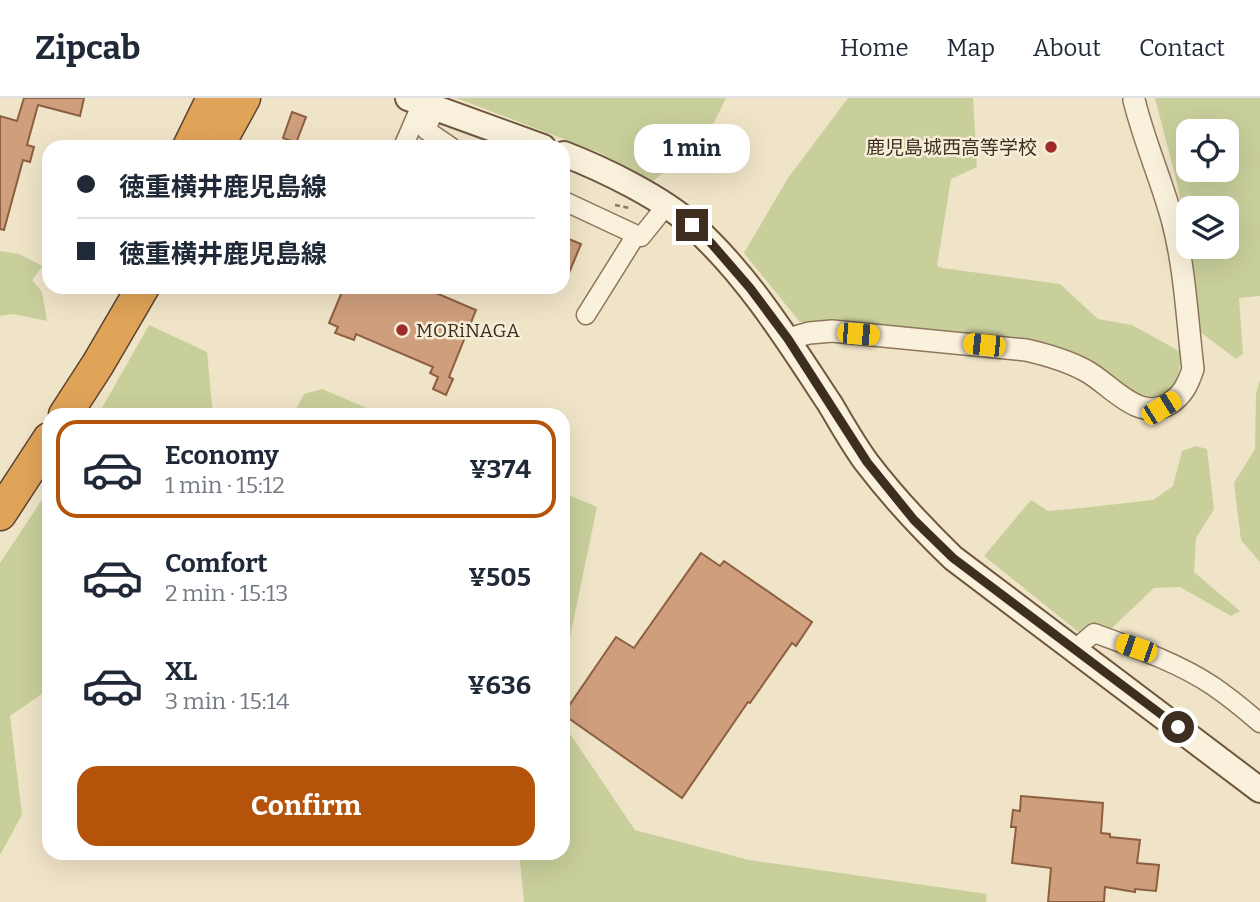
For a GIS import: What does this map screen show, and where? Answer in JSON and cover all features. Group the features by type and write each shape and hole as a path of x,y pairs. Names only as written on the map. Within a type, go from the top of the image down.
{"highway":[{"path":"192,140 213,98"},
{"path":"221,140 244,98"},
{"path":"121,322 130,294"},
{"path":"69,408 139,294"},
{"path":"0,514 42,450"}],"main road":[{"path":"421,103 524,140"},
{"path":"570,157 606,173 661,213 692,225 711,243 750,288 788,339 867,462 914,520 953,558 1260,790"}],"street":[{"path":"788,339 809,333 832,331 1026,350 1071,363 1090,373 1130,403 1145,409 1161,408 1177,398 1187,386 1193,369 1179,253 1172,218 1140,127 1134,99"},
{"path":"406,140 421,103"},
{"path":"421,103 426,130 441,140"},
{"path":"570,204 641,237 661,213"},
{"path":"586,315 636,235"},
{"path":"1075,649 1094,633 1136,648 1212,685 1260,723"}],"path":[{"path":"606,202 637,211 661,213"}],"green space":[{"path":"456,98 726,98 695,161 682,157 653,181 598,152"},
{"path":"848,98 973,98 977,167 951,179 937,266 1060,284 1098,319 1132,325 1181,352 1180,367 1172,387 1162,395 1140,394 1080,356 1032,340 932,330 800,322 744,253 788,178"},
{"path":"1155,98 1260,98 1260,296 1239,298 1243,354 1236,359 1199,331 1188,259 1239,259 1239,196 1179,196 1177,182 1239,182 1239,119 1176,119 1176,179"},
{"path":"0,251 19,254 42,266 32,280 42,292 47,321 13,314 0,316"},
{"path":"149,325 207,352 212,408 102,408"},
{"path":"1260,380 1260,562 1241,540 1234,483 1255,449 1256,394"},
{"path":"322,389 367,408 297,408 304,394"},
{"path":"1196,446 1207,449 1214,509 1196,538 1194,572 1240,611 1231,616 1180,587 1154,588 1111,629 1094,624 1081,634 984,556 1031,500 1048,511 1153,500 1173,486 1182,451"},
{"path":"570,496 597,507 570,637"},
{"path":"42,500 42,694 10,716 22,815 0,855 0,563"},
{"path":"570,734 635,830 749,860 987,894 986,902 524,902 520,860 570,860"}],"building":[{"path":"24,98 84,98 80,116 38,105 27,145 34,147 30,162 23,160 4,230 0,229 0,116 17,121"},
{"path":"292,112 306,117 297,140 283,138"},
{"path":"570,239 581,244 570,271"},
{"name":"MORiNAGA","path":"341,294 438,294 476,310 449,377 453,379 446,395 433,389 438,377 430,373 433,367 356,334 354,340 335,333 338,327 329,323"},
{"path":"701,553 720,566 724,561 812,622 796,646 792,643 750,703 748,702 682,798 570,719 570,704 616,637 634,648"},
{"path":"1021,796 1103,803 1101,833 1110,834 1110,837 1140,840 1137,863 1159,865 1156,891 1135,889 1135,892 1105,887 1104,902 1048,902 1051,868 1012,863 1016,827 1011,827 1013,810 1020,811"}],"place":[{"name":"鹿児島城西高等学校","path":"1051,147"},
{"name":"MORiNAGA","path":"402,330"}],"route":[{"path":"692,225 750,288 788,339 867,462 914,520 953,558 1178,727"}]}
